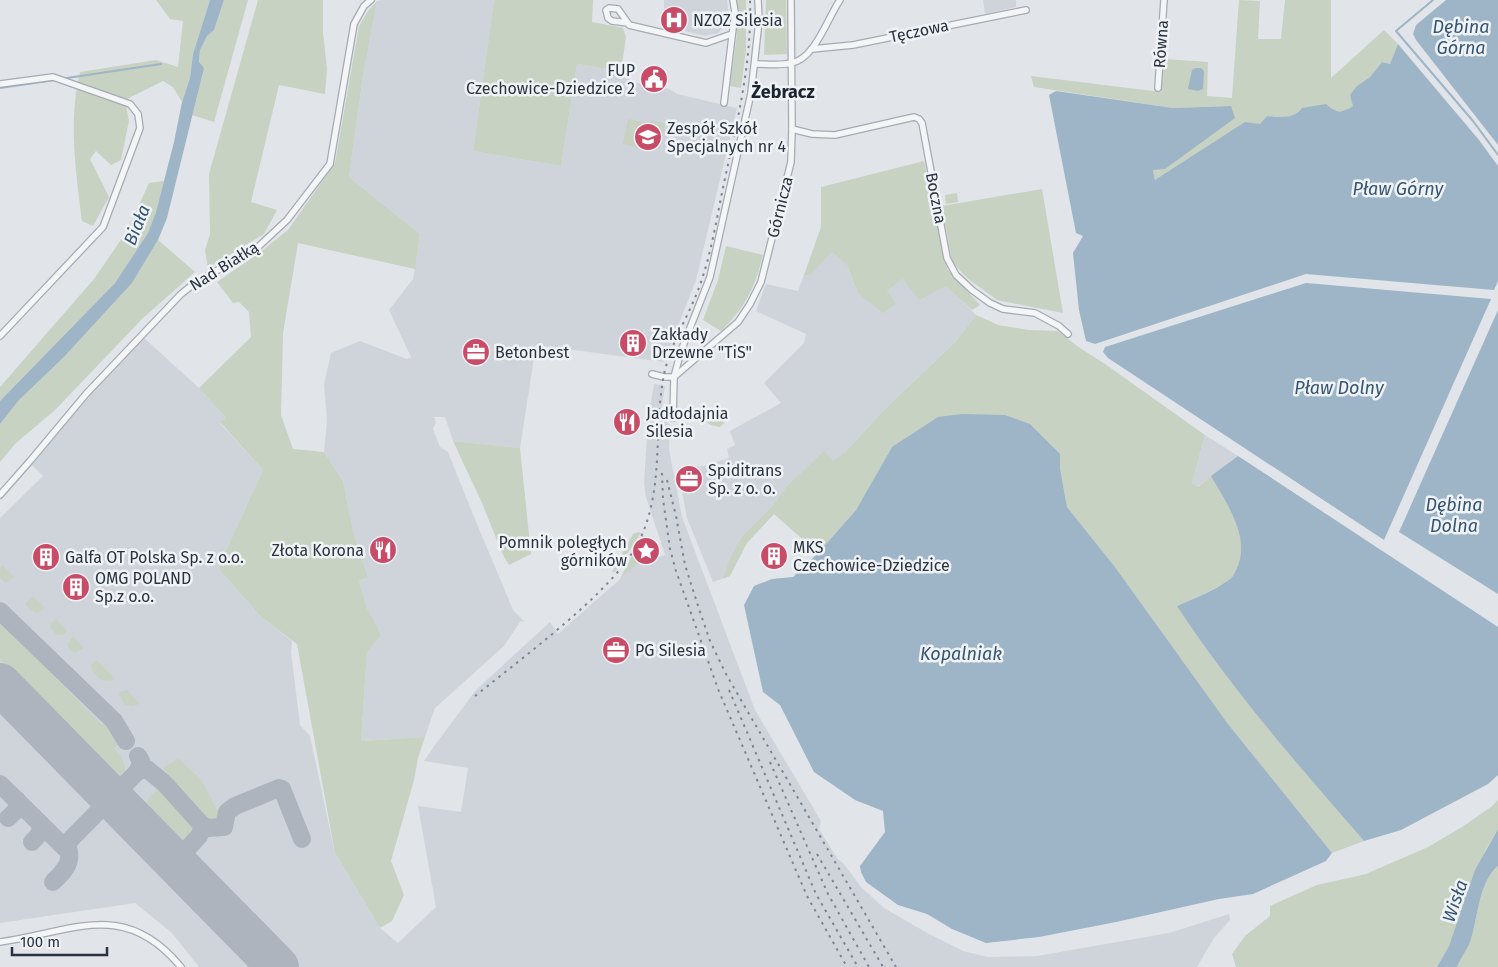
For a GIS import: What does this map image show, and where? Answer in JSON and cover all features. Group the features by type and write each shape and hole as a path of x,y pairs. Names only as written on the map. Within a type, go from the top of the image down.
{"street":[{"name":"Nad Białką","path":"0,495 86,394 181,294 195,283 258,247 287,220 330,164 354,24 364,6 371,0"},
{"path":"724,103 735,12 734,0"},
{"path":"673,418 674,377 681,351 710,277 751,93 759,21 758,0"},
{"name":"Górnicza","path":"674,377 738,322 761,282 791,162 792,0"},
{"path":"755,64 791,64 801,60 812,49 840,0"},
{"name":"Równa","path":"1158,88 1164,0"},
{"name":"Tęczowa","path":"812,49 853,45 1026,10"},
{"path":"628,23 629,25 706,43 732,34"},
{"path":"0,84 53,77 130,104 138,114 140,128 103,228 0,336"},
{"name":"Boczna","path":"792,129 812,134 835,135 914,117 919,119 922,125 947,258 956,275 990,303 1003,309 1035,313 1059,326 1068,334"},
{"path":"652,374 674,377"},
{"path":"0,942 98,924 120,926 138,932 157,942 181,967"}],"shaded area":[{"path":"494,0 473,151 561,166 577,64 621,71 633,82 669,89 677,94 737,108 696,280 664,362 536,345 520,448 453,441 445,417 434,417 436,422 433,429 440,447 448,452 513,610 524,621 520,622 504,646 435,708 425,737 361,741 367,652 380,635 367,608 359,580 368,578 353,531 343,481 324,452 327,420 324,385 331,353 360,341 407,359 411,357 389,310 413,279 420,234 349,177 363,76 377,1"},
{"path":"664,0 727,0 729,17 726,25 718,33 705,36 685,31 687,17 664,11"},
{"path":"983,0 1016,0 1016,7 985,14"},
{"path":"832,252 847,265 858,293 887,291 903,279 946,285 976,315 955,342 885,409 845,452 833,462 824,452 786,487 773,505 742,536 731,556 722,579 713,582 687,518 678,469 704,466 729,458 727,449 735,445 730,431 781,403 764,383 804,343 806,334 756,311 766,284 798,291 804,275 810,274"},
{"path":"143,337 199,388 226,418 220,423 263,470 218,568 261,617 292,641 291,652 300,725 310,736 335,853 380,928 398,943 436,907 418,806 461,812 468,768 424,761 435,745 476,690 550,622 558,634 636,565 665,555 646,497 644,484 648,419 654,384 665,386 661,412 664,420 670,425 669,450 682,517 755,710 821,821 819,829 837,858 844,864 861,887 884,908 929,934 963,951 988,957 1037,956 1169,933 1229,914 1230,920 1214,938 1197,967 199,967 172,933 135,903 0,923 0,518 43,476 32,465 77,410"},
{"path":"1205,435 1238,456 1197,487 1192,483"}],"green space":[{"path":"156,0 210,0 193,54 190,78 182,102 173,87 163,81 125,100 129,121 121,160 111,165 96,151 90,159 109,197 93,226 82,221 74,146 74,109 80,72 156,60 178,67 183,21 170,19"},
{"path":"224,0 248,0 214,122 192,115 197,97 200,50 207,36 214,30"},
{"path":"258,0 323,0 323,32 327,69 325,94 279,85 251,202 277,210 264,234 208,268 205,250 210,234 209,174"},
{"path":"494,0 593,0 592,22 623,28 626,37 621,71 577,64 561,166 473,151"},
{"path":"736,0 746,0 746,49 741,88 730,86 737,34"},
{"path":"766,0 786,0 787,54 764,55"},
{"path":"1239,0 1260,1 1258,39 1281,39 1285,0 1331,0 1331,78 1384,30 1398,44 1390,64 1382,62 1370,77 1357,86 1353,106 1345,111 1297,114 1286,117 1267,116 1260,124 1155,180 1153,170 1231,106 1173,108 1034,87 1031,76 1161,92 1164,59 1208,62 1207,96 1232,98"},
{"path":"377,1 363,76 349,177 420,234 415,269 298,243 283,333 281,415 293,449 324,452 343,481 353,531 368,578 359,580 367,608 381,635 367,652 361,741 425,737 391,861 404,895 392,921 380,928 335,853 297,644 261,617 218,568 263,470 220,422 226,418 199,388 251,337 249,312 239,302 233,303 217,282 288,230 335,163 359,26"},
{"path":"628,119 645,122 640,148 623,144"},
{"path":"651,120 665,123 660,149 645,146"},
{"path":"924,161 948,270 980,305 972,310 946,286 919,300 903,279 887,291 896,304 883,313 858,293 847,265 832,252 810,275 804,275 821,227 821,187"},
{"path":"164,181 148,233 115,283 0,401 0,387 94,279 127,231 149,183"},
{"path":"1042,189 1063,313 997,300 967,278 952,262 942,206"},
{"path":"957,193 958,202 946,204 945,195"},
{"path":"158,240 195,272 142,319 55,410 15,444 0,462 0,424 19,400 64,357 132,283"},
{"path":"726,246 763,255 753,287 737,313 721,331 703,320 718,280"},
{"path":"976,315 998,325 1029,330 1058,331 1205,435 1192,483 1198,487 1211,476 1235,521 1241,546 1240,558 1236,570 1230,579 1178,606 1243,697 1364,841 1332,853 1228,724 1115,567 1067,507 1060,468 1060,455 892,447 856,510 818,553 774,514 747,543 730,576 722,579 731,556 742,536 773,505 786,487 824,451 833,461 845,452 885,409 955,342"},
{"path":"723,416 725,418 724,423 720,427 711,425 703,420"},
{"path":"453,441 520,448 531,554 509,565"},
{"path":"641,533 615,572 612,572 633,534"},
{"path":"643,535 648,546 640,551 642,555 650,553 652,560 636,565 620,579"},
{"path":"3,566 14,577 6,583 0,578 0,568"},
{"path":"33,596 45,608 38,613 32,611 25,604"},
{"path":"0,617 51,666 52,674 102,725 106,722 113,730 118,745 114,748 120,754 125,766 124,778 118,777 0,659"},
{"path":"56,619 67,631 63,635 56,634 50,627 51,623"},
{"path":"73,636 84,648 74,653 67,646"},
{"path":"97,660 115,679 106,681 97,676 90,665"},
{"path":"127,690 140,704 125,705 119,695 120,692"},
{"path":"177,759 202,781 223,821 215,825 208,823 166,781 171,777 163,768"},
{"path":"162,786 197,823 198,827 184,844 147,807 148,798"},
{"path":"1498,800 1498,829 1486,849 1449,946 1437,967 1236,967 1232,954 1245,936 1270,916 1270,906 1317,885 1366,874 1428,847 1462,827"},
{"path":"1498,866 1498,967 1457,967 1471,939 1483,890"}],"water":[{"path":"210,0 224,0 214,30 207,36 200,50 199,62 204,68 167,218 158,240 132,283 64,357 19,400 0,424 0,401 115,283 148,233 156,212 174,142 182,102 190,78 193,54"},
{"name":"Dębina Górna","path":"1446,0 1498,0 1498,145 1413,34 1416,25"},
{"name":"Pław Górny","path":"1398,44 1479,140 1498,166 1498,281 1494,290 1306,274 1095,344 1086,341 1079,310 1073,253 1083,236 1076,233 1049,95 1056,91 1173,108 1231,106 1235,118 1165,169 1153,170 1155,180 1245,122 1260,124 1267,116 1291,116 1302,108 1326,104 1339,111 1349,109 1353,106 1350,95 1357,86 1370,77 1382,62 1390,64"},
{"path":"1201,68 1204,71 1203,89 1198,91 1188,89 1192,70"},
{"name":"Pław Dolny","path":"1306,283 1491,299 1384,540 1108,358 1103,352 1105,347"},
{"name":"Dębina Dolna","path":"1498,310 1498,594 1399,532"},
{"name":"Kopalniak","path":"962,414 1005,415 1030,424 1060,454 1060,468 1067,507 1115,567 1228,724 1332,853 1326,861 1253,894 1219,899 1039,937 986,943 952,929 927,914 898,905 866,882 860,866 885,832 883,811 855,800 814,772 780,705 763,692 744,605 754,586 772,579 793,577 818,553 856,510 892,447 938,417"},
{"path":"1238,456 1498,627 1498,775 1488,784 1401,830 1364,841 1266,726 1220,667 1177,606 1224,583 1231,578 1236,570 1241,546 1239,533 1230,509 1211,476"},
{"path":"1498,829 1498,866 1483,890 1470,943 1457,967 1437,967 1449,946 1475,870"}],"waterway":[{"path":"1433,0 1396,31 1473,121 1498,155"},
{"path":"67,78 161,64"},
{"path":"0,88 55,80"}],"taxiway":[{"path":"0,611 114,721 126,741"},
{"path":"53,882 67,866 70,840 138,771 141,761 138,756"},
{"path":"138,771 147,769 164,783 202,825 199,836 175,862"},
{"path":"0,784 67,850"},
{"path":"202,825 208,828 224,827 227,812 235,806 279,788 282,789 302,839"},
{"path":"8,818 15,810 17,800"},
{"path":"32,842 39,834 40,823"}],"runway":[{"path":"0,684 278,967"}],"railway":[{"path":"475,696 550,636 599,592 629,558 647,522 655,480 659,413 665,370 668,358 697,293 711,245 743,92 749,47 750,0"},
{"path":"662,473 663,499 670,549 718,689 807,896 847,967"},
{"path":"667,480 685,565 710,641 726,674 896,967"},
{"path":"729,690 816,894 858,967"},
{"path":"770,762 828,894 869,967"},
{"path":"817,854 883,967"}],"place":[{"name":"NZOZ Silesia","path":"674,20"},
{"name":"FUP Czechowice-Dziedzice 2","path":"654,79"},
{"name":"Zespół Szkół Specjalnych nr 4","path":"648,137"},
{"name":"Zakłady Drzewne \"TiS\"","path":"633,343"},
{"name":"Betonbest","path":"476,352"},
{"name":"Jadłodajnia Silesia","path":"627,422"},
{"name":"Spiditrans Sp. z o. o.","path":"689,479"},
{"name":"Złota Korona","path":"383,550"},
{"name":"Pomnik poległych górników","path":"646,551"},
{"name":"MKS Czechowice-Dziedzice","path":"774,556"},
{"name":"Galfa OT Polska Sp. z o.o.","path":"46,557"},
{"name":"OMG POLAND Sp.z o.o.","path":"76,587"},
{"name":"PG Silesia","path":"616,650"}],"district":[{"name":"Żebracz","path":"783,92"}],"water label":[{"name":"Biała","path":"137,225"},
{"name":"Wisła","path":"1455,901"}]}
